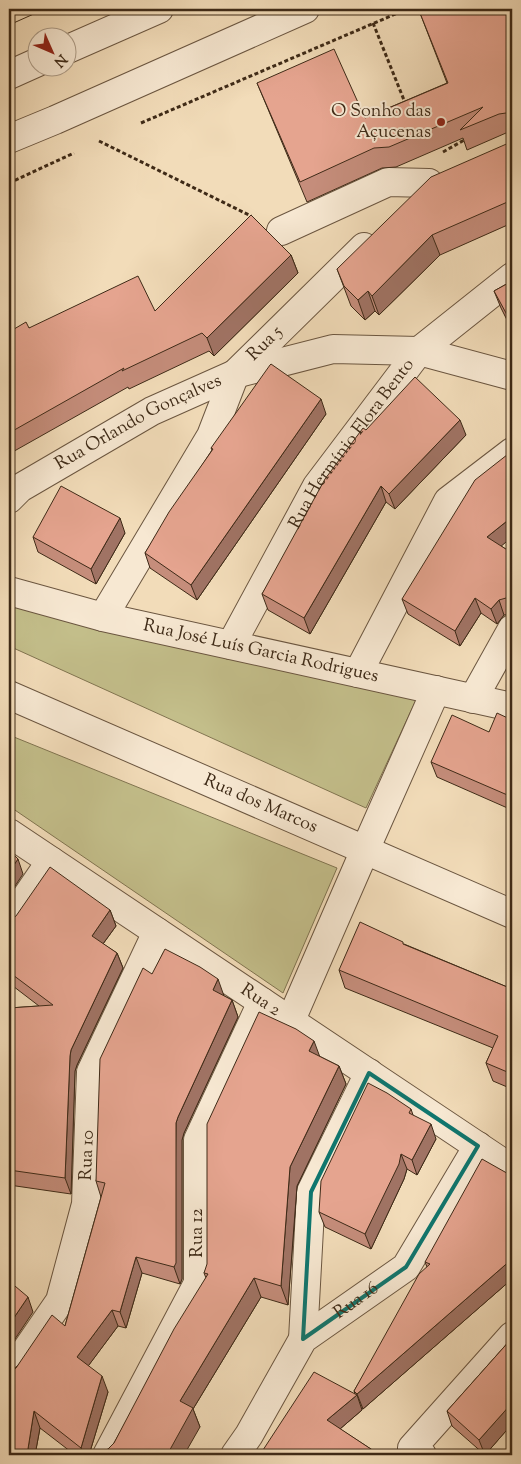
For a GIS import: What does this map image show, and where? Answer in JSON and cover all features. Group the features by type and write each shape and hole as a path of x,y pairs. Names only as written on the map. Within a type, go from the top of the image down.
{"street":[{"path":"78,45 159,9"},
{"path":"9,139 305,9"},
{"path":"9,75 28,66"},
{"path":"408,204 446,164"},
{"path":"281,231 388,182 429,183"},
{"name":"Rua 5","path":"103,617 211,436 235,374 381,231"},
{"name":"Rua Hermínio Flora Bento","path":"230,645 317,486 419,351 512,277"},
{"name":"Rua Orlando Gonçalves","path":"9,499 20,488 152,411 235,374 333,349 419,351 512,376"},
{"path":"358,673 448,501 512,452"},
{"name":"Rua José Luís Garcia Rodrigues","path":"9,591 103,617 512,707"},
{"path":"473,699 512,630"},
{"path":"291,1020 436,690"},
{"name":"Rua dos Marcos","path":"9,695 512,914"},
{"name":"Rua 2","path":"9,833 512,1169"},
{"path":"9,922 52,861"},
{"name":"Rua 10","path":"9,1375 60,1301 86,1204 91,1072 157,932"},
{"name":"Rua 12","path":"107,1455 198,1283 198,1140 262,1002"},
{"path":"303,1339 311,1192 369,1073"},
{"name":"Rua 16","path":"235,1455 249,1435 303,1339 406,1268 478,1146"},
{"path":"417,1451 512,1336"}],"path":[{"path":"136,126 407,9"},
{"path":"373,23 408,108"},
{"path":"446,164 470,137"},
{"path":"108,138 99,142 281,231"},
{"path":"9,183 81,150"}],"highlighted area":[{"path":"369,1073 478,1146 406,1267 303,1339 311,1192"}],"shaded area":[{"path":"9,599 416,700 366,808 9,646"},
{"path":"9,735 337,868 283,993 9,806"}],"building":[{"path":"429,9 509,9 512,16 512,115 506,113 499,114 460,130 483,107 389,147 374,148 300,182 257,83 334,49 365,118 448,83 420,13"},
{"path":"511,142 512,200 432,235 372,296 368,291 358,300 344,286 337,269 431,177"},
{"path":"251,215 291,255 207,338 202,333 122,371 124,368 9,433 9,332 26,322 29,328 138,276 155,311"},
{"path":"512,281 512,324 494,291"},
{"path":"271,364 321,399 191,585 145,553 169,512 213,449 211,448"},
{"path":"415,377 460,420 389,494 381,486 304,618 262,594 325,479 363,428 366,430"},
{"path":"512,451 512,517 487,537 512,553 512,600 506,598 499,600 491,609 475,598 455,631 402,599 475,480"},
{"path":"61,486 120,518 91,569 33,537"},
{"path":"497,713 512,720 512,797 431,762 452,715 489,732"},
{"path":"9,850 18,859 9,872"},
{"path":"50,867 110,910 92,936 117,953 71,1050 65,1178 9,1170 9,1008 53,1005 9,972 9,921 16,916"},
{"path":"360,922 403,942 403,944 512,989 512,1074 486,1063 498,1036 339,970"},
{"path":"165,949 200,967 218,979 213,990 232,1000 176,1123 176,1263 174,1267 136,1257 120,1312 112,1310 77,1357 102,1376 81,1448 34,1411 27,1455 9,1455 9,1373 16,1368 52,1315 65,1326 105,1183 96,1181 100,1059 143,968 152,974"},
{"path":"259,1012 296,1029 314,1041 309,1051 339,1066 290,1167 281,1286 254,1278 180,1401 193,1408 167,1455 97,1455 114,1443 174,1329 208,1274 204,1273 207,1264 207,1124"},
{"path":"368,1083 411,1109 409,1113 431,1124 412,1160 401,1154 399,1164 365,1234 319,1212 321,1181"},
{"path":"482,1159 512,1176 512,1259 357,1394 354,1391 419,1274 430,1264 425,1262"},
{"path":"9,1281 28,1297 9,1325"},
{"path":"512,1338 512,1403 479,1440 447,1411"},
{"path":"314,1372 357,1395 327,1420 380,1455 271,1455 263,1450"}],"tram line":[{"path":"9,25 45,9"}],"place":[{"name":"O Sonho das Açucenas","path":"441,122"}]}
